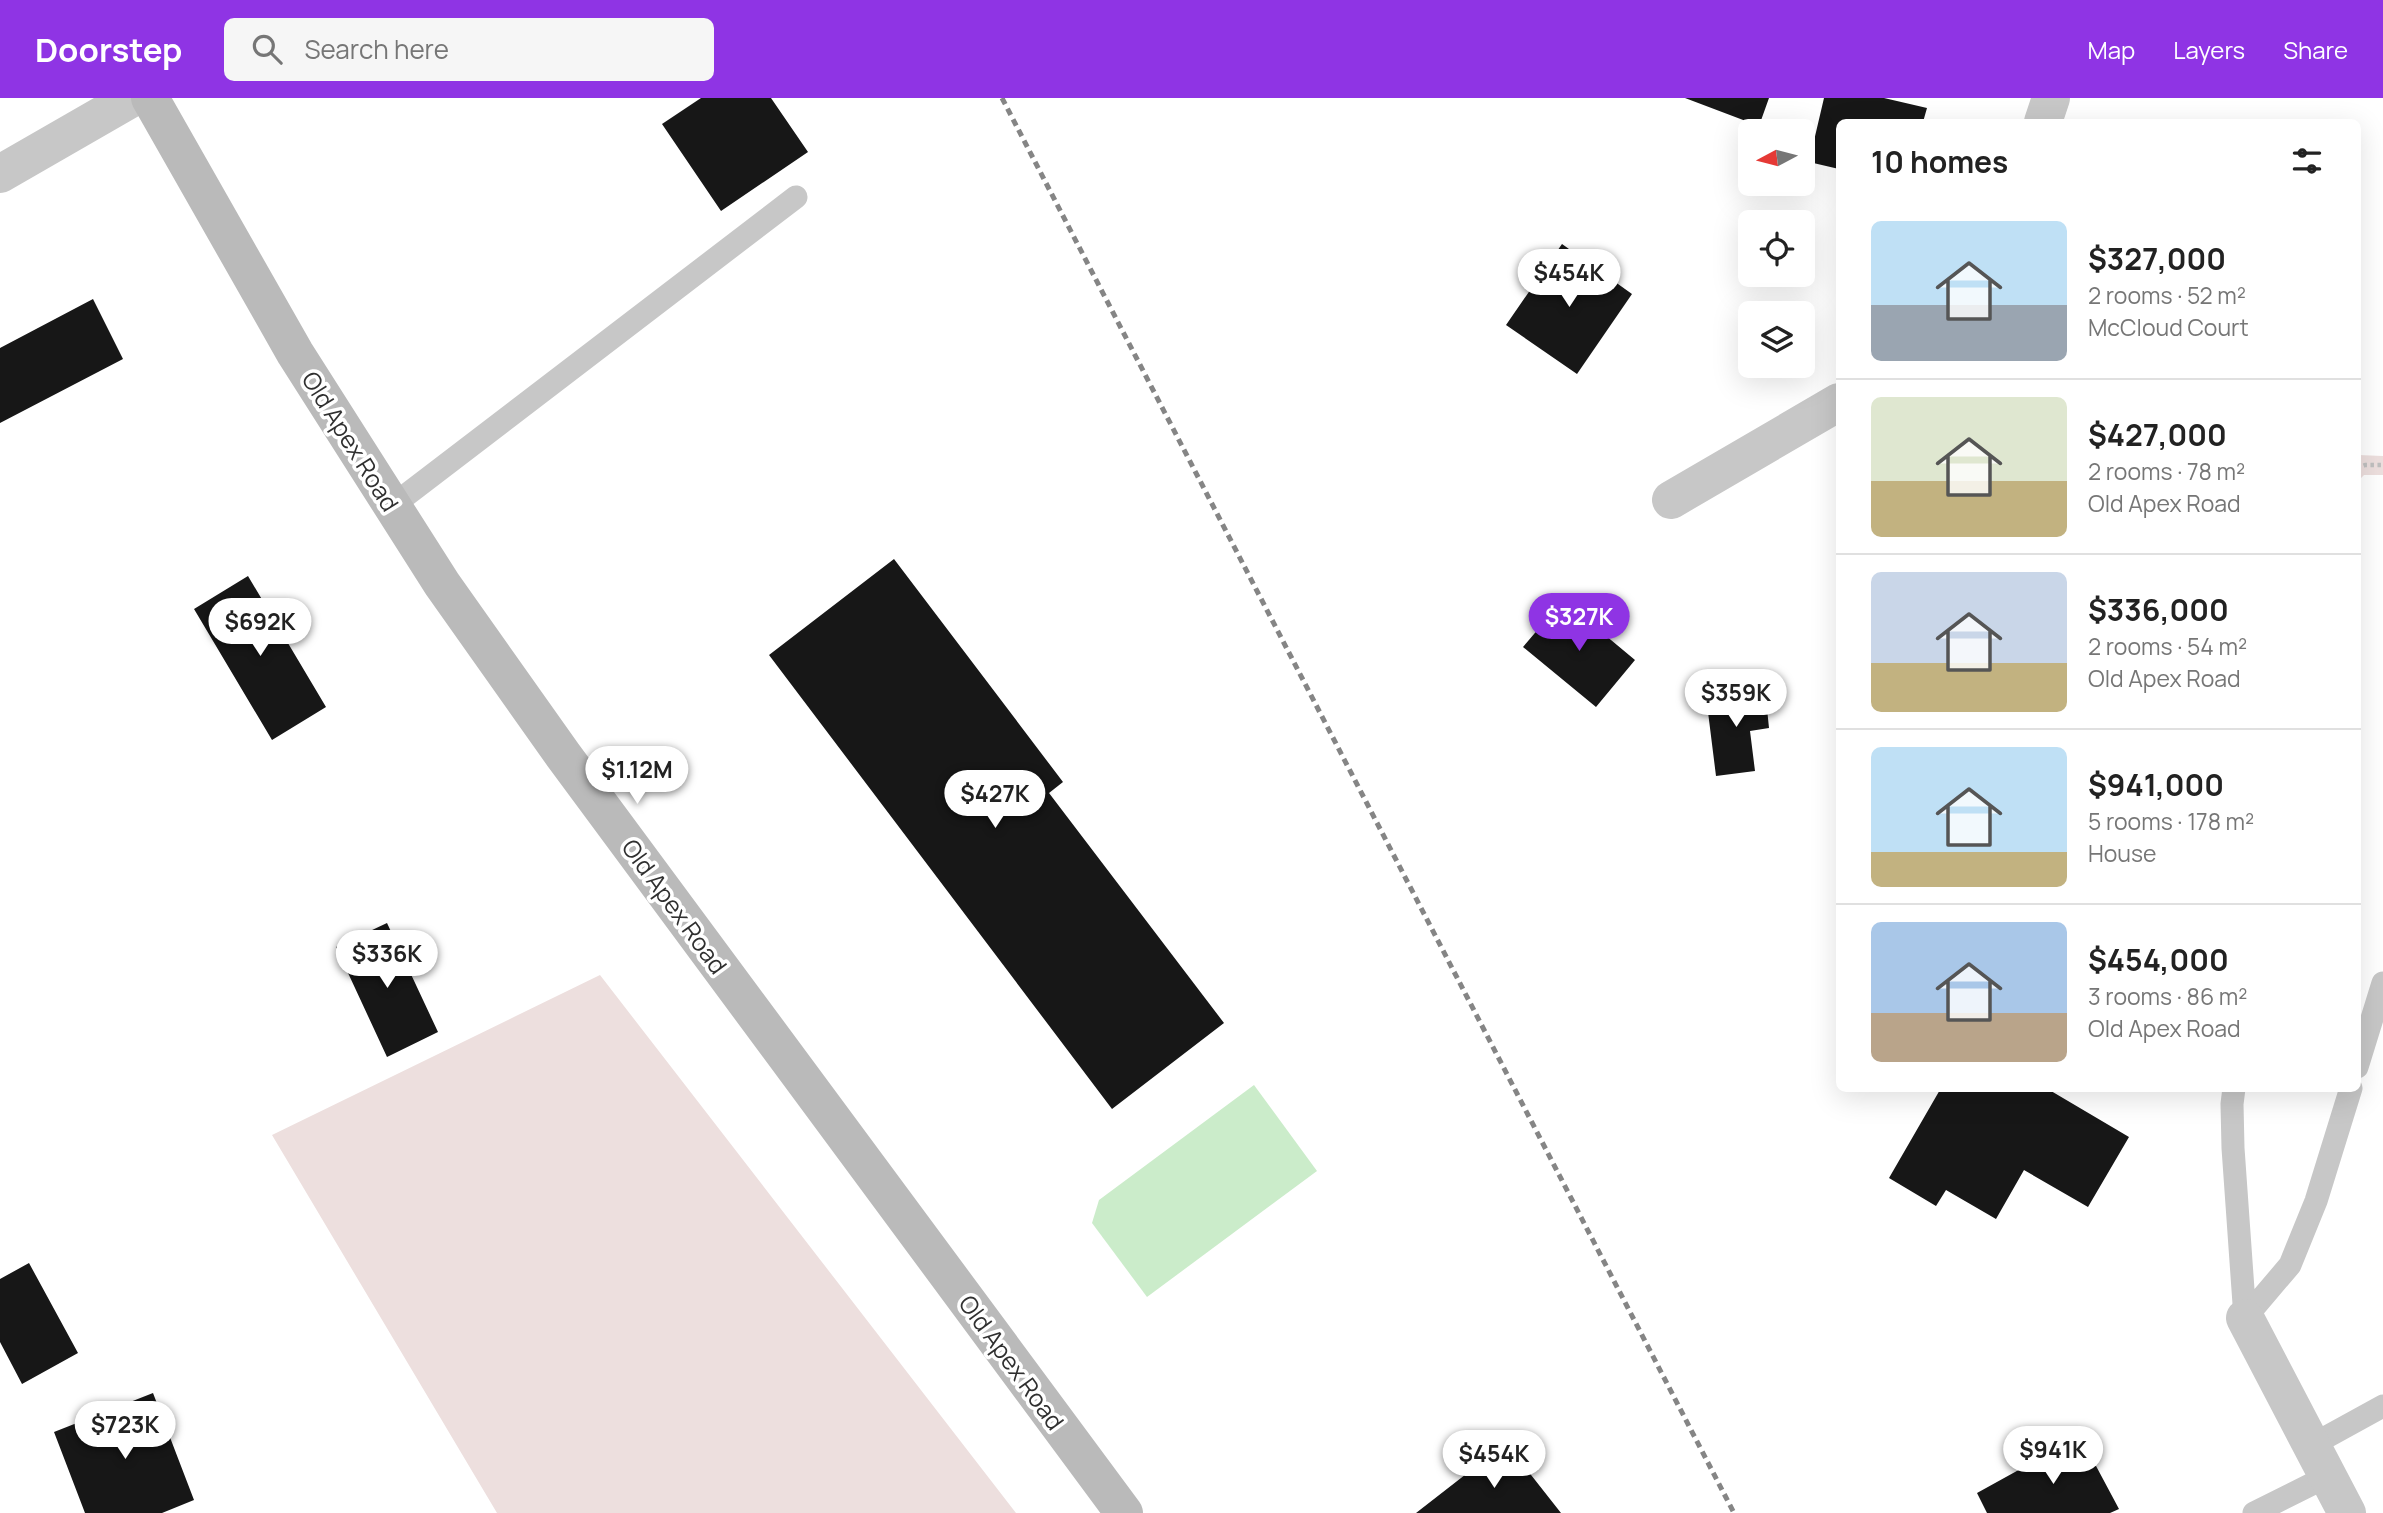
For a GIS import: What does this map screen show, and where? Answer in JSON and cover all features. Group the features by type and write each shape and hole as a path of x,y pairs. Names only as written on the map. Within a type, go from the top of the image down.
{"main road":[{"name":"Old Apex Road","path":"150,98 295,353 442,584 563,755 1124,1513"}],"street":[{"path":"0,174 132,98"},
{"path":"2044,119 2051,98"},
{"path":"1671,500 1836,404"},
{"path":"2245,1318 2347,1513"}],"lane":[{"path":"392,506 796,197"},
{"path":"2361,1054 2383,983"},
{"path":"2234,1092 2233,1148 2245,1318"},
{"path":"2245,1318 2290,1265 2316,1201 2350,1092"},
{"path":"2254,1513 2320,1461 2383,1406"}],"path":[{"path":"2361,466 2383,465"}],"shaded area":[{"path":"2361,455 2383,456 2383,475 2364,475 2361,478"},
{"path":"600,975 1016,1513 497,1513 272,1135"},
{"path":"1254,1085 1317,1171 1147,1297 1092,1223 1099,1200"}],"building":[{"path":"701,98 771,98 808,152 721,211 662,124"},
{"path":"1685,98 1769,98 1762,119 1740,119"},
{"path":"1824,98 1884,98 1927,108 1924,119 1836,119 1836,168 1815,163 1815,136"},
{"path":"1562,244 1632,294 1577,374 1506,325"},
{"path":"93,299 123,359 0,423 0,348"},
{"path":"894,559 1063,782 1049,793 1224,1023 1112,1109 769,655"},
{"path":"248,576 326,707 272,740 194,609"},
{"path":"1563,600 1635,660 1596,707 1523,647"},
{"path":"1765,689 1769,728 1750,731 1755,771 1716,776 1706,696"},
{"path":"387,923 438,1032 387,1057 336,947"},
{"path":"1939,1092 2053,1092 2129,1137 2088,1207 2024,1170 1996,1219 1946,1190 1936,1206 1889,1178"},
{"path":"29,1263 78,1353 22,1384 0,1342 0,1279"},
{"path":"153,1393 194,1500 162,1513 85,1513 54,1432"},
{"path":"2080,1436 2119,1509 2110,1513 1987,1513 1977,1493"},
{"path":"1506,1443 1561,1513 1416,1513"}],"railway":[{"path":"1002,98 1734,1513"}]}
